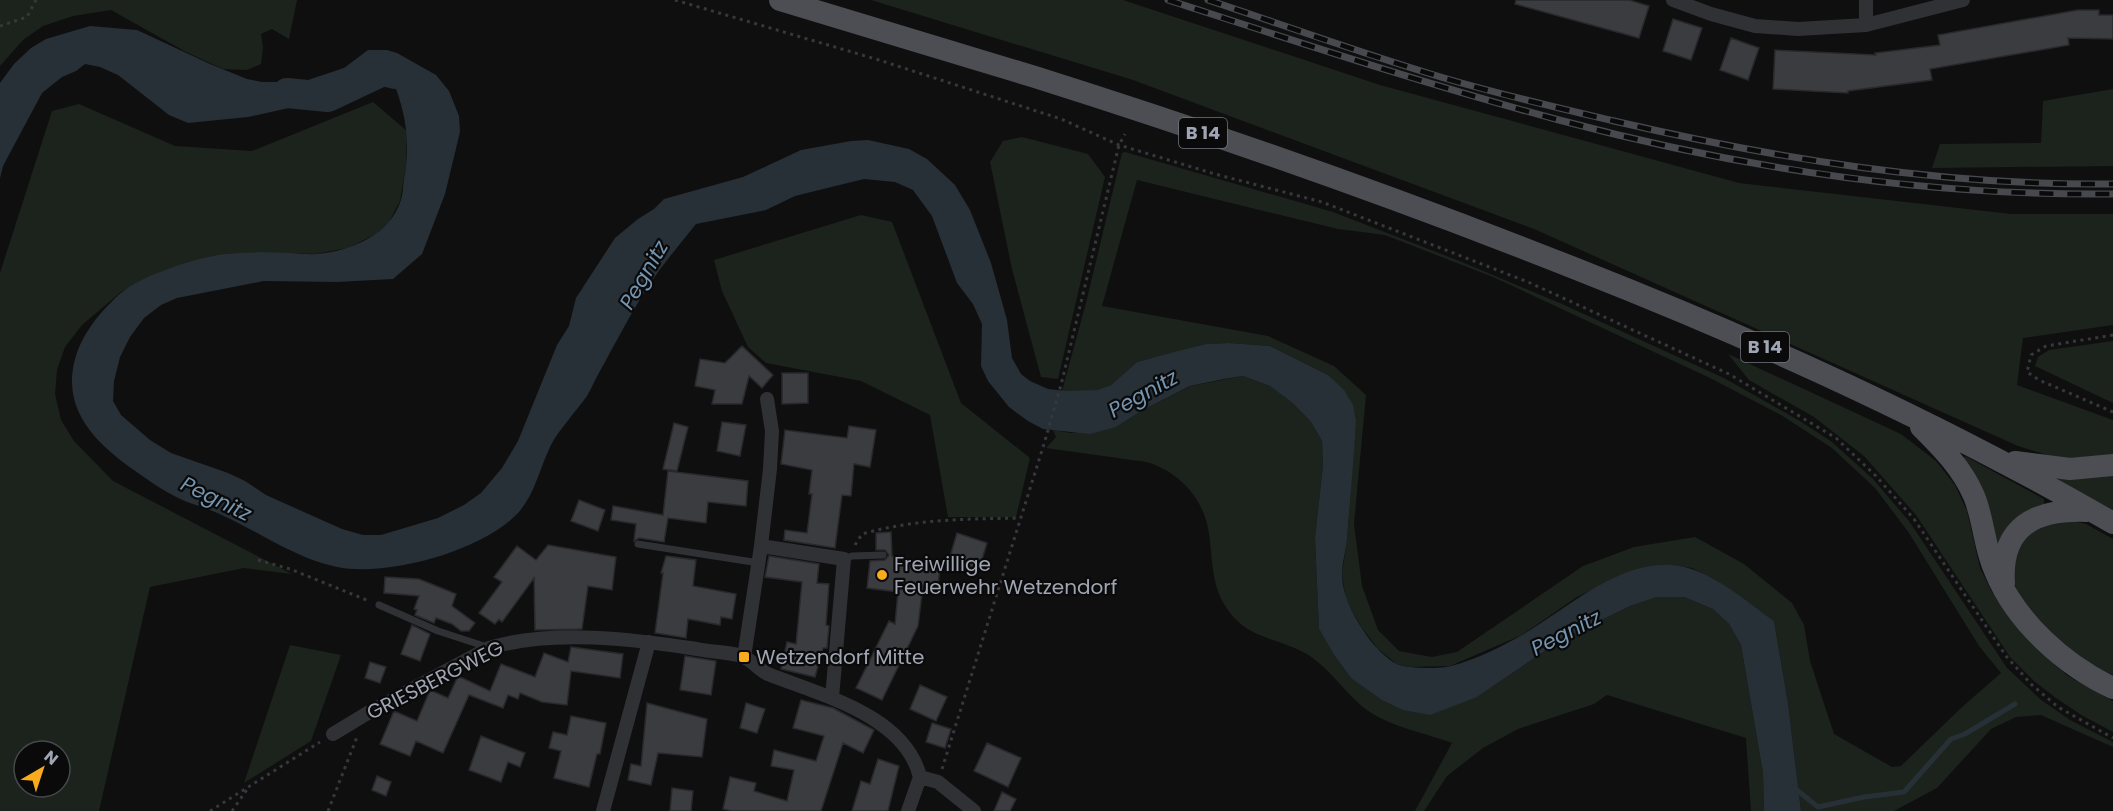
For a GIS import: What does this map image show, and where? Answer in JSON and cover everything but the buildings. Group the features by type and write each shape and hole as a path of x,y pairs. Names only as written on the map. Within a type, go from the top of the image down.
{"main road":[{"name":"B 14","path":"780,0 1036,77 1212,135 1501,239 1717,326 1907,413 2113,523"},
{"path":"1907,413 1942,449 1966,480 1974,497 1990,559 2004,589 2028,622 2057,651 2090,676 2113,688"},
{"path":"1998,460 2070,469 2113,465"},
{"path":"2004,589 2003,568 2006,550 2029,522 2038,516 2062,510 2092,511"}],"street":[{"path":"1673,0 1711,14 1755,26 1798,29 1866,26 1963,0"},
{"path":"1866,0 1866,26"},
{"path":"767,399 772,431 762,546 744,657 765,673 832,698 888,728 906,746 917,765 920,777 908,811"},
{"path":"762,546 848,557 832,698"},
{"name":"GRIESBERGWEG","path":"333,734 489,648 512,642 561,638 649,642 744,657"},
{"path":"603,811 649,642"},
{"path":"920,777 938,782 975,811"}],"lane":[{"path":"638,544 759,562"},
{"path":"848,557 883,555"},
{"path":"379,605 438,631 489,648"}],"path":[{"path":"0,26 27,17 36,0"},
{"path":"675,0 879,60 1061,118 1119,145 1215,174 1322,202 1528,282 1729,374 1836,438 1876,476 1914,519 2006,656 2032,685 2058,707 2113,738"},
{"path":"938,782 1044,444 1061,385 1119,145 1125,135"},
{"path":"2113,335 2046,346 2031,355 2027,372 2039,380 2113,412"},
{"path":"848,557 858,537 883,528 930,521 1020,518"},
{"path":"258,560 379,605"},
{"path":"328,811 366,714"},
{"path":"210,811 333,734"},
{"path":"232,811 249,787"}],"shaded area":[{"path":"0,0 297,0 289,39 272,29 261,34 263,47 261,64 247,70 223,69 186,52 111,10 73,16 43,26 23,40 0,66"},
{"path":"871,0 1123,0 1380,85 1739,183 2011,214 2113,214 2113,325 2023,338 2017,385 2113,420 2113,455 2060,459 2018,446 1534,229 1133,80"},
{"path":"2113,89 2113,166 1932,168 1940,144 2041,143 2043,101"},
{"path":"373,102 407,131 406,166 400,201 389,222 376,234 348,248 315,254 288,253 165,271 121,292 82,325 65,347 57,370 55,394 61,420 74,441 113,481 292,574 244,568 150,587 99,811 0,811 0,273 52,111 79,104 175,146 252,151"},
{"path":"1022,137 1088,154 1105,177 1058,379 1041,377 1012,269 990,162 1003,141"},
{"path":"1122,153 1333,212 1462,262 1562,304 1724,378 1800,421 1832,442 1873,479 1909,521 2007,668 2040,699 2070,720 2113,742 2113,747 2041,715 2016,717 1991,729 1937,788 1894,811 1801,811 1788,703 1774,621 1712,578 1692,568 1672,565 1604,584 1577,597 1522,635 1450,666 1411,667 1397,664 1378,649 1346,601 1342,574 1356,421 1328,375 1270,346 1206,344 1137,362 1111,385 1097,390 1062,391","holes":["1137,180 1338,229 1385,235 1493,277 1710,378 1781,415 1832,448 1875,488 1909,533 1979,646 2001,673 1901,766 1892,767 1834,734 1810,661 1804,625 1792,603 1744,564 1695,537 1634,547 1583,566 1457,652 1432,657 1399,651 1378,630 1362,586 1354,524 1366,395 1334,366 1268,336 1102,306"]},
{"path":"861,215 892,222 961,403 1030,458 1016,517 948,517 930,415 861,381 766,363 748,347 722,291 714,260"},
{"path":"2113,341 2113,403 2035,366 2038,357 2049,350"},
{"path":"1728,354 1901,434 1936,461 1955,485 1967,511 1980,568 1991,590 2014,623 2040,652 2068,676 2113,701 2113,732 2056,698 2034,681 2010,657 1916,515 1864,456 1814,417 1749,380"},
{"path":"1243,376 1270,386 1293,402 1311,422 1322,441 1323,465 1315,538 1319,629 1351,678 1477,697 1561,640 1630,606 1657,597 1684,597 1713,609 1729,624 1741,645 1763,773 1764,811 1751,811 1746,738 1607,695 1594,704 1518,729 1483,748 1447,776 1424,811 1415,811 1452,743 1377,716 1359,703 1312,658 1292,647 1261,636 1242,625 1221,598 1213,569 1205,517 1195,496 1180,480 1161,467 1146,462 1046,448 1056,437 1053,430 1071,433 1116,427 1143,410 1191,386"},
{"path":"1965,456 2044,499 2044,505 1997,550 1962,460"},
{"path":"2113,471 2113,513 2053,479"},
{"path":"2061,518 2086,524 2113,539 2113,675 2091,664 2058,639 2037,618 2016,588 2013,567 2024,534"},
{"path":"290,645 341,655 311,741 244,783"}],"water":[{"path":"90,26 137,30 210,64 247,79 262,82 302,82 344,68 368,50 387,50 397,53 436,75 449,91 459,116 460,132 445,194 422,254 393,279 337,282 264,281 177,298 161,305 144,318 130,337 120,357 114,381 113,401 121,415 150,440 171,453 228,473 266,495 342,529 363,535 381,535 438,518 464,505 481,493 502,468 518,441 557,345 569,326 576,298 615,238 638,219 654,209 664,199 743,177 801,150 868,140 909,149 927,159 955,185 970,210 991,263 1007,320 1012,358 1021,374 1030,381 1048,389 1097,390 1111,385 1137,362 1206,344 1229,343 1270,346 1328,375 1344,390 1353,405 1356,421 1347,539 1342,570 1343,584 1351,609 1370,640 1397,664 1416,668 1439,668 1469,660 1522,635 1612,579 1652,566 1672,565 1699,572 1726,586 1774,621 1788,703 1801,811 1764,811 1763,773 1741,645 1729,624 1713,609 1684,597 1657,597 1630,606 1561,640 1477,697 1430,715 1403,710 1382,700 1351,678 1319,629 1315,538 1323,465 1322,441 1311,422 1293,403 1270,386 1243,376 1190,386 1116,427 1090,434 1043,429 1028,421 1009,407 988,381 981,366 982,324 973,304 957,283 932,216 913,190 895,182 864,179 795,196 766,210 696,224 649,285 587,396 554,440 522,509 499,529 479,541 456,551 406,565 357,569 319,562 283,547 232,520 174,496 105,447 86,425 79,412 72,383 74,363 84,337 101,313 121,293 142,280 186,263 226,254 330,252 356,245 379,232 396,212 401,200 406,167 406,133 403,111 396,89 384,81 371,80 354,84 333,96 298,106 248,117 188,123 169,115 118,75 100,67 85,64 62,77 42,93 3,166 0,178 0,83 14,64 31,48 46,39"}],"waterway":[{"name":"Pegnitz","path":"287,93 328,97 383,71 395,74"},
{"path":"1793,787 1818,807 1864,797 1904,792 1951,739 1965,734 2015,704"}],"railway":[{"path":"1168,0 1461,92 1559,120 1695,152 1834,176 1903,184 1973,190 2113,194"},
{"path":"1208,0 1456,82 1675,135 1799,158 1924,175 1987,180 2113,184"}],"place":[{"name":"Freiwillige Feuerwehr Wetzendorf","path":"882,575"},
{"name":"Wetzendorf Mitte","path":"744,657"}]}
